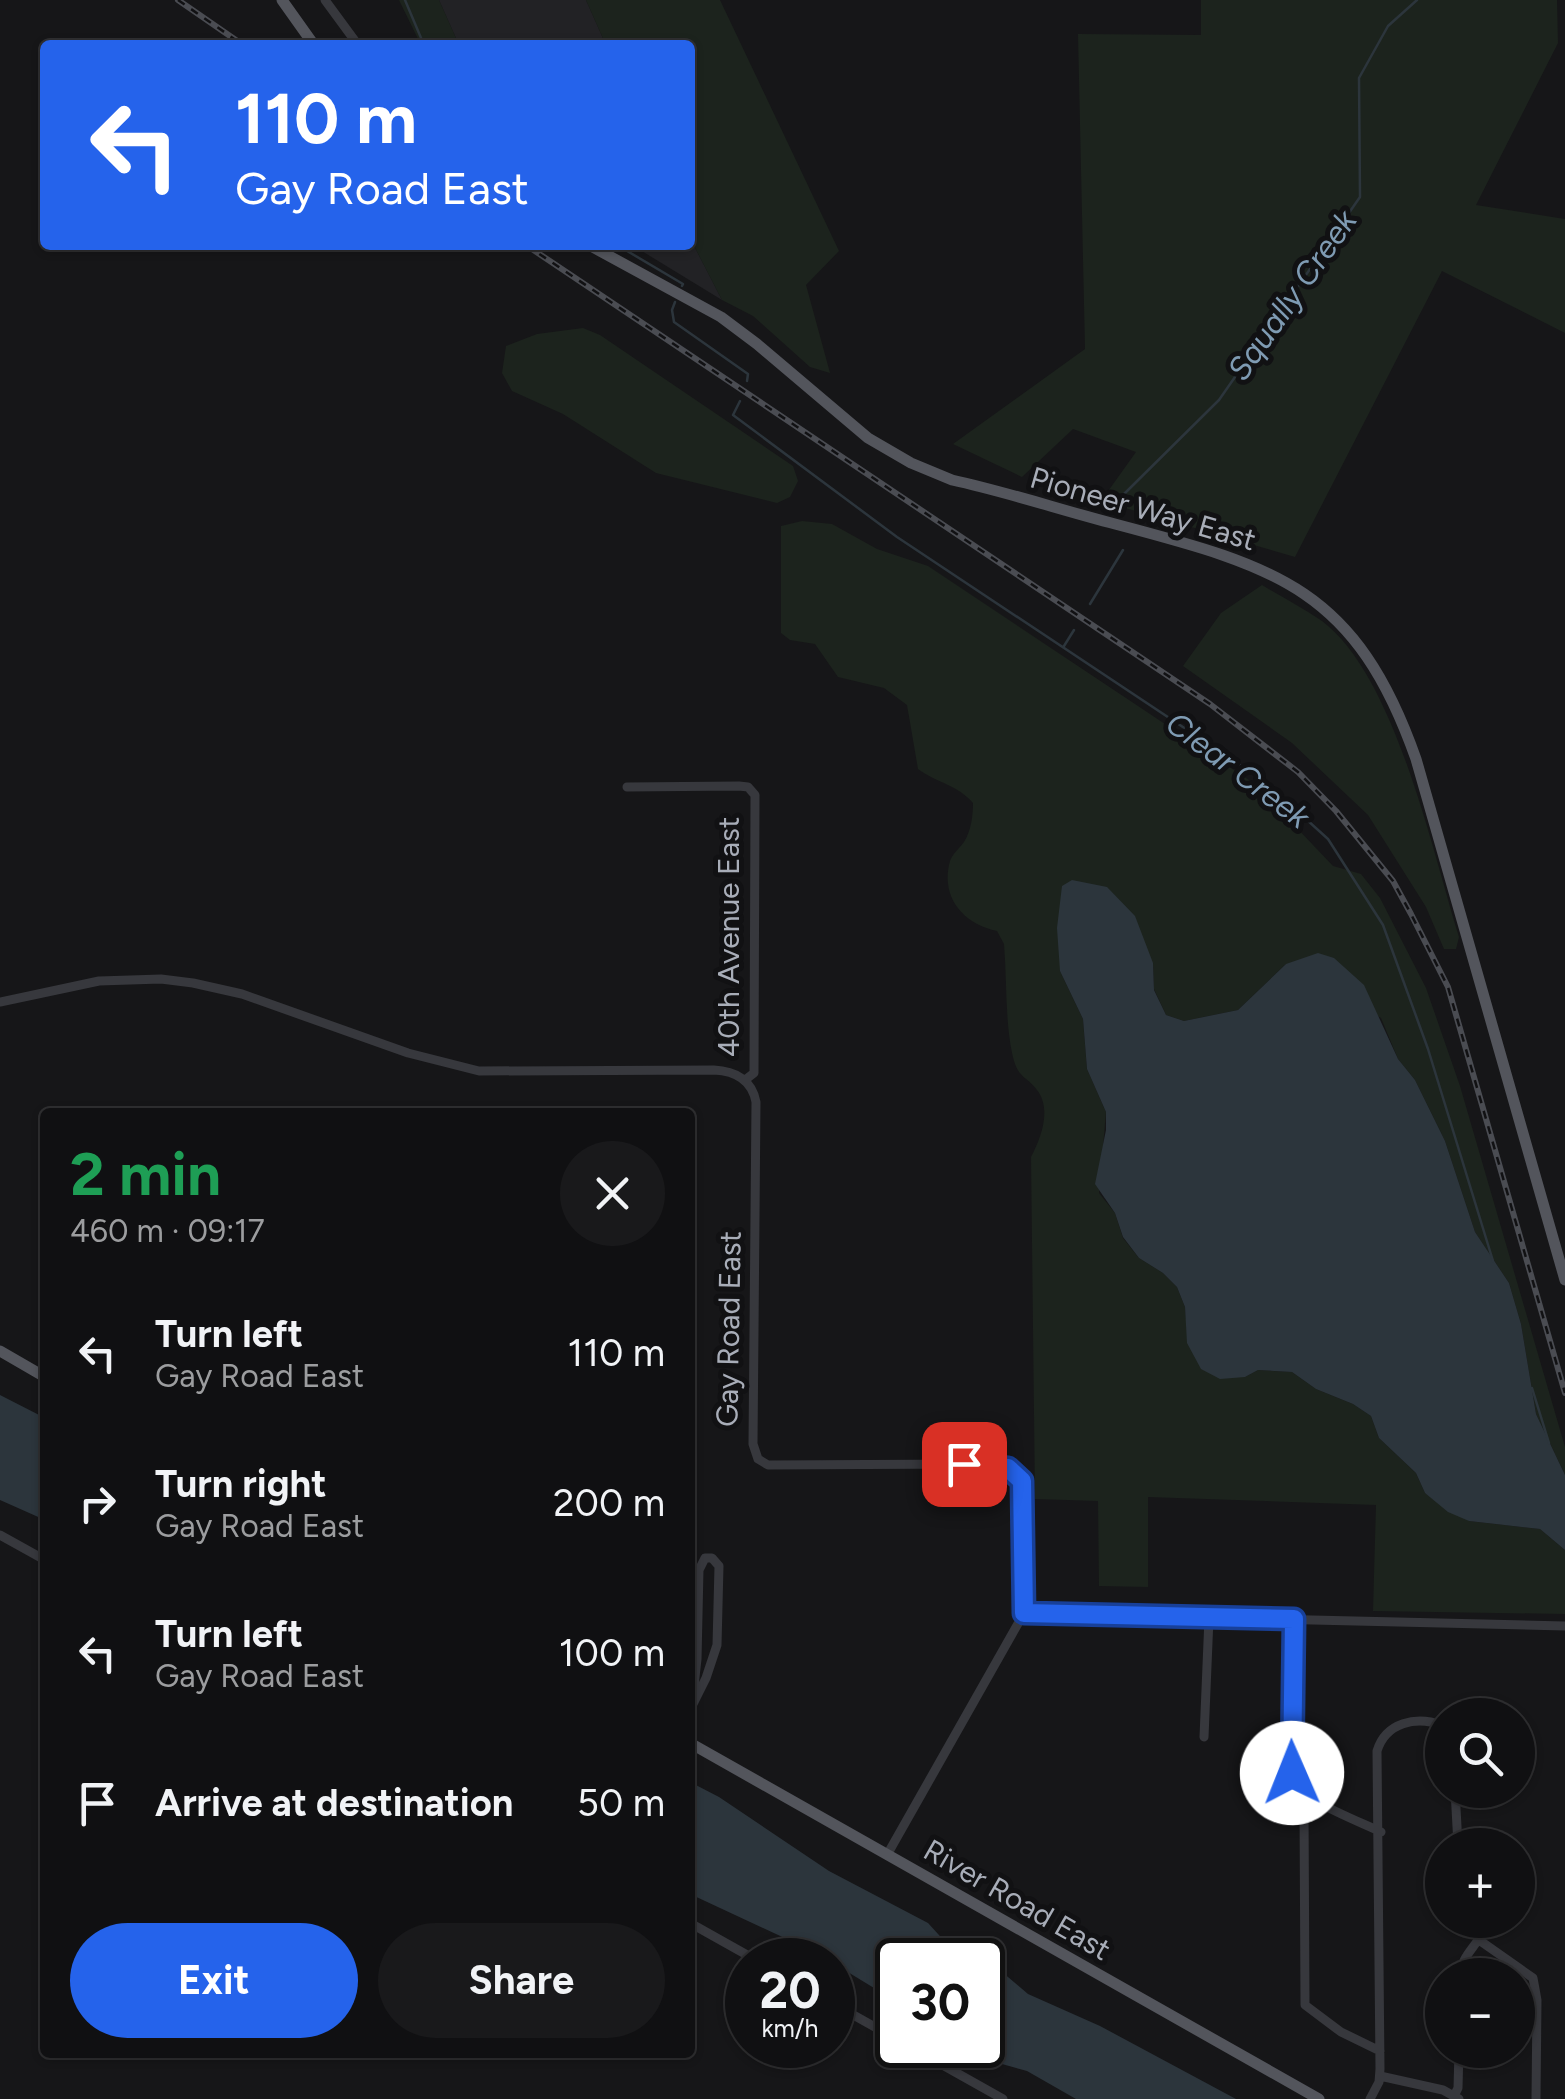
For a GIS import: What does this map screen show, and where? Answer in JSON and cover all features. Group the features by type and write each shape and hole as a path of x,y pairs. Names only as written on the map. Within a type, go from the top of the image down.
{"main road":[{"path":"282,0 310,40"},
{"name":"Pioneer Way East","path":"598,250 721,317 843,419 911,463 952,480 1224,556 1274,575 1335,616 1371,660 1388,689 1416,759 1565,1280"},
{"path":"0,1351 40,1373"},
{"name":"River Road East","path":"695,1746 1319,2099"}],"street":[{"path":"326,0 354,40"},
{"name":"40th Avenue East","path":"627,786 739,786 755,795 754,1073 745,1080"},
{"path":"0,1002 99,981 193,982 242,994 408,1053 479,1071 714,1070 731,1072 745,1080"},
{"name":"Gay Road East","path":"745,1080 756,1102 754,1452 758,1459 776,1467 964,1464 1008,1468 1024,1488 1024,1613"},
{"path":"0,1535 40,1557"},
{"path":"695,1675 699,1570 706,1558 712,1558 719,1566 717,1645 695,1699"},
{"path":"887,1855 1024,1613 1565,1626"},
{"path":"1204,1737 1209,1618"},
{"path":"1294,1619 1294,1781 1309,1796 1380,1832"},
{"path":"1370,2099 1380,2076 1380,1832 1376,1812 1379,1745 1392,1729 1417,1720 1425,1722"},
{"path":"1309,1796 1304,1806 1303,1994 1308,2010 1380,2051"},
{"path":"695,1926 725,1943"},
{"path":"1464,1958 1482,1938"},
{"path":"1479,1940 1522,1968 1537,1990 1536,2099"},
{"path":"948,2068 1003,2099"},
{"path":"1380,2076 1443,2090 1456,2097 1459,2068"}],"shaded area":[{"path":"399,0 439,0 457,40 419,40"},
{"path":"439,0 586,0 604,40 457,40"},
{"path":"586,0 720,0 839,251 806,285 830,373 810,367 753,316 722,300 695,248 695,40 604,40"},
{"path":"1201,0 1557,0 1558,43 1476,205 1565,219 1565,333 1442,271 1295,557 1101,501 1136,452 1073,429 1022,477 953,444 1085,349 1078,34 1201,35"},
{"path":"695,248 722,300 640,250"},
{"path":"583,328 600,335 793,466 798,481 790,497 777,503 656,473 563,414 512,391 502,373 506,346 537,334"},
{"path":"802,521 832,524 877,549 928,566 1255,784 1333,866 1361,874 1380,898 1426,988 1460,1086 1565,1447 1565,1475 1536,1414 1521,1324 1509,1283 1475,1232 1445,1141 1415,1080 1398,1059 1381,1018 1286,964 1238,1010 1184,1021 1166,1015 1154,989 1153,963 1060,971 1083,1019 1087,1069 1106,1112 1099,1193 1115,1213 1123,1238 1139,1258 1177,1287 1185,1307 1188,1343 1245,1377 1258,1370 1292,1372 1316,1389 1353,1404 1371,1416 1379,1438 1416,1473 1425,1493 1469,1521 1540,1529 1565,1550 1565,1614 1373,1611 1376,1505 1148,1497 1148,1587 1099,1586 1098,1501 1035,1499 1031,1157 1041,1132 1044,1106 1037,1090 1014,1062 1004,944 997,931 974,922 957,907 948,886 950,861 968,833 973,803 961,792 918,769 907,705 884,688 838,677 815,644 790,640 781,633 781,526"},
{"path":"1262,585 1322,621 1348,647 1370,681 1390,722 1423,813 1459,937 1456,949 1444,949 1426,907 1368,815 1292,743 1183,666 1221,613"},
{"path":"1072,880 1107,887 1135,916 1153,963 1154,990 1166,1015 1184,1021 1238,1010 1286,964 1318,953 1334,958 1364,985 1398,1059 1415,1080 1445,1141 1475,1232 1509,1283 1521,1324 1536,1414 1565,1475 1565,1550 1540,1529 1469,1521 1448,1512 1425,1493 1416,1473 1379,1438 1371,1416 1316,1389 1292,1372 1258,1370 1245,1377 1220,1379 1201,1369 1187,1343 1185,1307 1177,1287 1139,1258 1123,1237 1115,1213 1095,1184 1106,1112 1087,1069 1083,1019 1060,971 1057,928 1062,886"},
{"path":"0,1395 40,1415 40,1518 0,1500"},
{"path":"695,1785 829,1871 928,1923 942,1938 875,1938 875,1989 855,1976 855,1938 785,1938 695,1896"},
{"path":"1005,1974 1028,1994 1100,2026 1236,2099 1076,2099 1027,2071 1005,2065"}],"waterway":[{"name":"Clear Creek","path":"405,0 422,40"},
{"name":"Squally Creek","path":"1122,508 1122,496 1219,400 1360,197 1359,78 1388,26 1417,0"},
{"name":"Clear Creek","path":"625,250 682,286"},
{"name":"Clear Creek","path":"675,302 674,322 748,374 747,381"},
{"name":"Clear Creek","path":"740,401 733,415 897,537 1264,781 1328,839 1383,925 1428,1049 1493,1261"},
{"name":"Squally Creek","path":"1090,604 1123,550"},
{"name":"Squally Creek","path":"1064,646 1074,630"},
{"name":"Clear Creek","path":"1532,1388 1549,1443"}],"railway":[{"path":"178,0 236,40"},
{"path":"533,250 1210,704 1298,772 1336,811 1393,881 1448,987 1565,1393"}],"route":[{"path":"964,1464 998,1465 1008,1468 1022,1481 1024,1613 1294,1619 1292,1773"}]}
